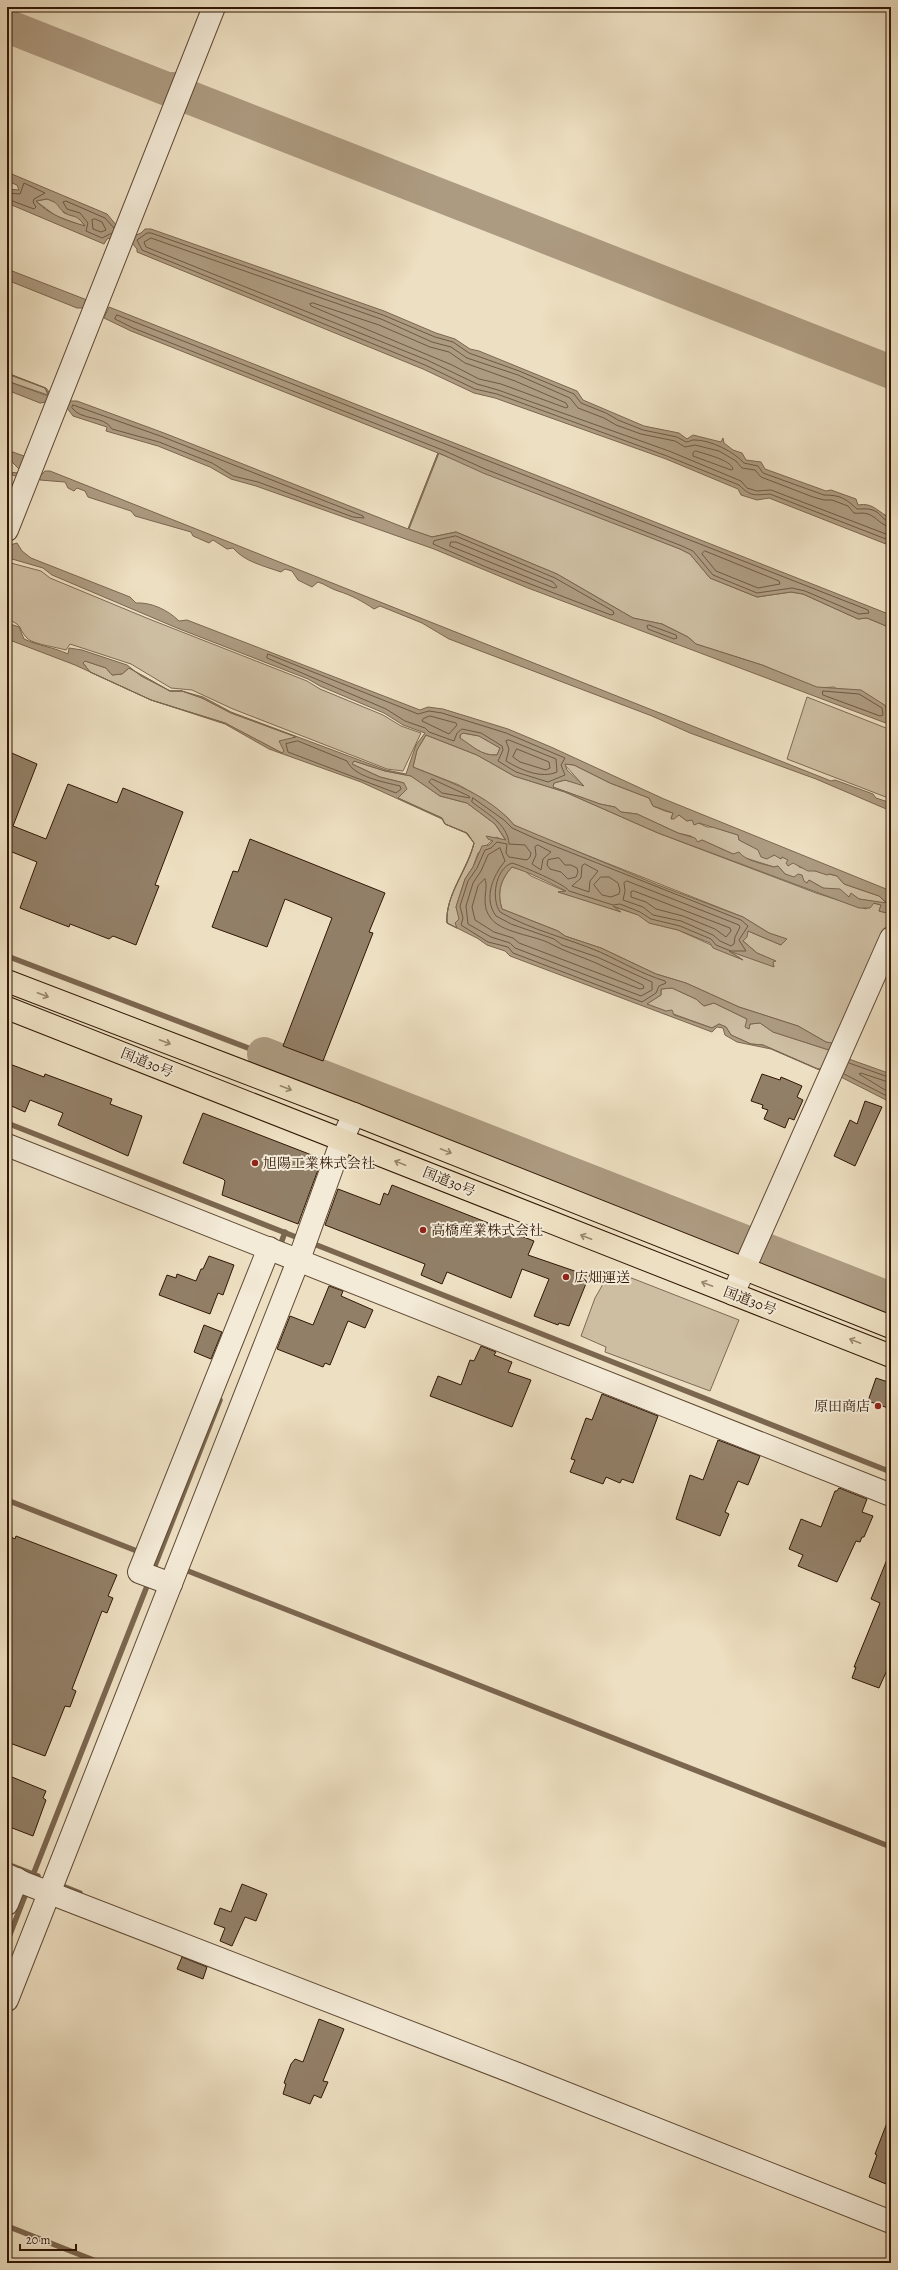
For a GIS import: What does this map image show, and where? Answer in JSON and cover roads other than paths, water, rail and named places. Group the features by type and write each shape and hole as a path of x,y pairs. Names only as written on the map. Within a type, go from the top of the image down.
{"highway":[{"name":"国道30号","path":"7,981 747,1262 891,1327"},
{"name":"国道30号","path":"7,1008 891,1356"}],"street":[{"path":"7,530 214,7"},
{"path":"733,1294 758,1234 891,938"},
{"path":"159,1559 290,1249 354,1114"},
{"path":"7,1145 290,1249 891,1495"},
{"path":"7,2000 26,1884 159,1559 290,1249"},
{"path":"7,1904 26,1884"},
{"path":"26,1884 529,2078 891,2222"}],"water":[{"path":"7,172 107,214 117,226 119,235 107,239 104,244 7,203 7,189 19,190 17,185 7,181","holes":["47,199 56,203 61,210 67,214 79,219 85,226 65,220 53,214 36,201"]},
{"path":"145,229 151,229 384,311 436,333 455,339 470,349 479,351 577,391 583,400 644,426 679,433 687,439 693,435 721,442 723,438 724,443 733,450 742,453 746,460 761,462 765,469 826,491 831,490 856,499 858,505 863,504 872,506 891,518 891,546 769,498 757,500 741,495 738,489 666,459 495,398 474,393 423,369 137,252 137,249 132,243 134,236 141,233"},
{"path":"7,269 87,300 84,308 77,308 7,280"},
{"path":"109,307 891,615 891,628 867,618 858,619 803,594 791,592 757,597 710,578 690,554 680,549 483,473 439,453 409,529 432,537 456,532 557,574 633,618 662,624 688,637 696,644 762,665 817,687 861,690 886,706 887,722 891,725 528,588 434,549 256,486 231,479 210,467 158,446 106,431 107,427 73,416 67,408 69,401 77,401 164,433 408,529 438,453 131,331 104,318"},
{"path":"7,373 46,388 50,393 47,402 40,403 7,390 7,381 45,395 48,393 45,388"},
{"path":"7,450 24,456 21,474 15,476 7,472 19,473 20,470 7,457"},
{"path":"45,471 50,471 831,781 835,780 873,794 876,798 891,803 891,811 816,779 690,733 652,716 449,639 422,623 380,606 374,609 356,598 321,583 318,582 312,587 298,580 292,571 285,569 281,572 249,560 233,548 227,549 213,540 209,543 193,536 191,532 135,516 131,511 88,497 85,491 77,488 74,491 68,488 65,482 40,480 39,477"},
{"path":"17,543 22,551 31,558 130,597 136,603 153,605 170,613 179,621 187,620 420,710 428,707 443,709 508,729 664,799 891,891 891,914 879,911 881,905 874,903 870,908 859,908 658,833 565,792 514,776 477,755 426,735 417,750 413,767 454,784 480,797 504,814 514,825 658,885 743,917 769,933 787,939 781,945 748,931 747,937 743,941 757,953 776,961 773,962 774,967 729,951 743,960 713,948 710,943 678,930 649,923 638,915 613,906 621,912 558,892 566,891 512,867 502,882 500,892 502,909 558,931 565,936 601,948 656,974 686,983 739,1007 798,1026 826,1042 837,1044 826,1070 817,1069 771,1049 737,1042 725,1035 723,1028 717,1027 712,1032 510,956 505,951 487,945 457,928 455,923 459,919 456,907 465,879 473,867 482,846 489,845 493,841 488,839 486,836 506,840 495,824 467,803 440,796 411,776 385,771 354,761 352,764 380,777 404,783 407,789 398,798 442,818 445,824 442,819 361,782 269,749 225,724 151,700 225,723 282,753 284,751 279,741 296,737 231,713 202,698 182,691 203,697 231,712 386,770 406,774 416,745 425,733 403,725 384,713 320,686 308,679 177,628 52,575 43,568 12,559 9,552 10,545","holes":["463,733 479,736 500,748 497,755 486,754 477,750 460,738 460,735","565,764 574,765 610,783 649,798 653,806 673,813 671,819 674,819 679,815 687,821 692,820 694,825 699,823 738,835 739,840 758,850 761,857 767,859 774,855 781,859 782,857 788,860 786,863 788,866 793,863 808,871 837,876 844,884 879,896 887,903 859,899 851,893 849,897 840,889 823,888 809,880 807,883 804,881 802,875 798,874 794,877 785,874 778,866 774,867 755,862 746,858 739,852 733,854 702,840 698,842 695,838 678,833 637,814 621,812 615,807 600,804 553,787 554,783 565,780 584,786 567,770","672,988 696,999 704,1006 714,1003 747,1019 745,1027 749,1029 750,1024 760,1023 773,1032 832,1051 826,1070 818,1069 763,1045 751,1044 731,1035 726,1027 719,1024 712,1028 674,1015 672,1010 666,1011 647,1004 661,995 661,989"]},
{"path":"7,623 19,627 24,639 35,643 68,654 69,648 82,650 127,665 135,672 129,668 122,674 112,675 106,668 85,661 83,663 90,672 7,639"},
{"path":"891,921 838,1044 837,1044"},
{"path":"846,1058 891,1074 891,1095 888,1101 837,1075"}],"waterway":[{"path":"7,26 167,89 174,89 191,98 891,372"},
{"path":"7,956 264,1054"},
{"path":"264,1054 891,1299"},
{"path":"7,1123 301,1239"},
{"path":"279,1249 285,1232"},
{"path":"309,1242 891,1472"},
{"path":"152,1573 220,1400"},
{"path":"7,1500 142,1553"},
{"path":"188,1571 891,1847"},
{"path":"31,1880 149,1581"},
{"path":"7,1864 38,1876"},
{"path":"65,1887 80,1893"},
{"path":"7,1942 28,1888"},
{"path":"7,2226 101,2263"}],"place":[{"name":"旭陽工業株式会社","path":"255,1163"},
{"name":"高橋産業株式会社","path":"423,1230"},
{"name":"広畑運送","path":"566,1277"},
{"name":"原田商店","path":"878,1406"}]}
